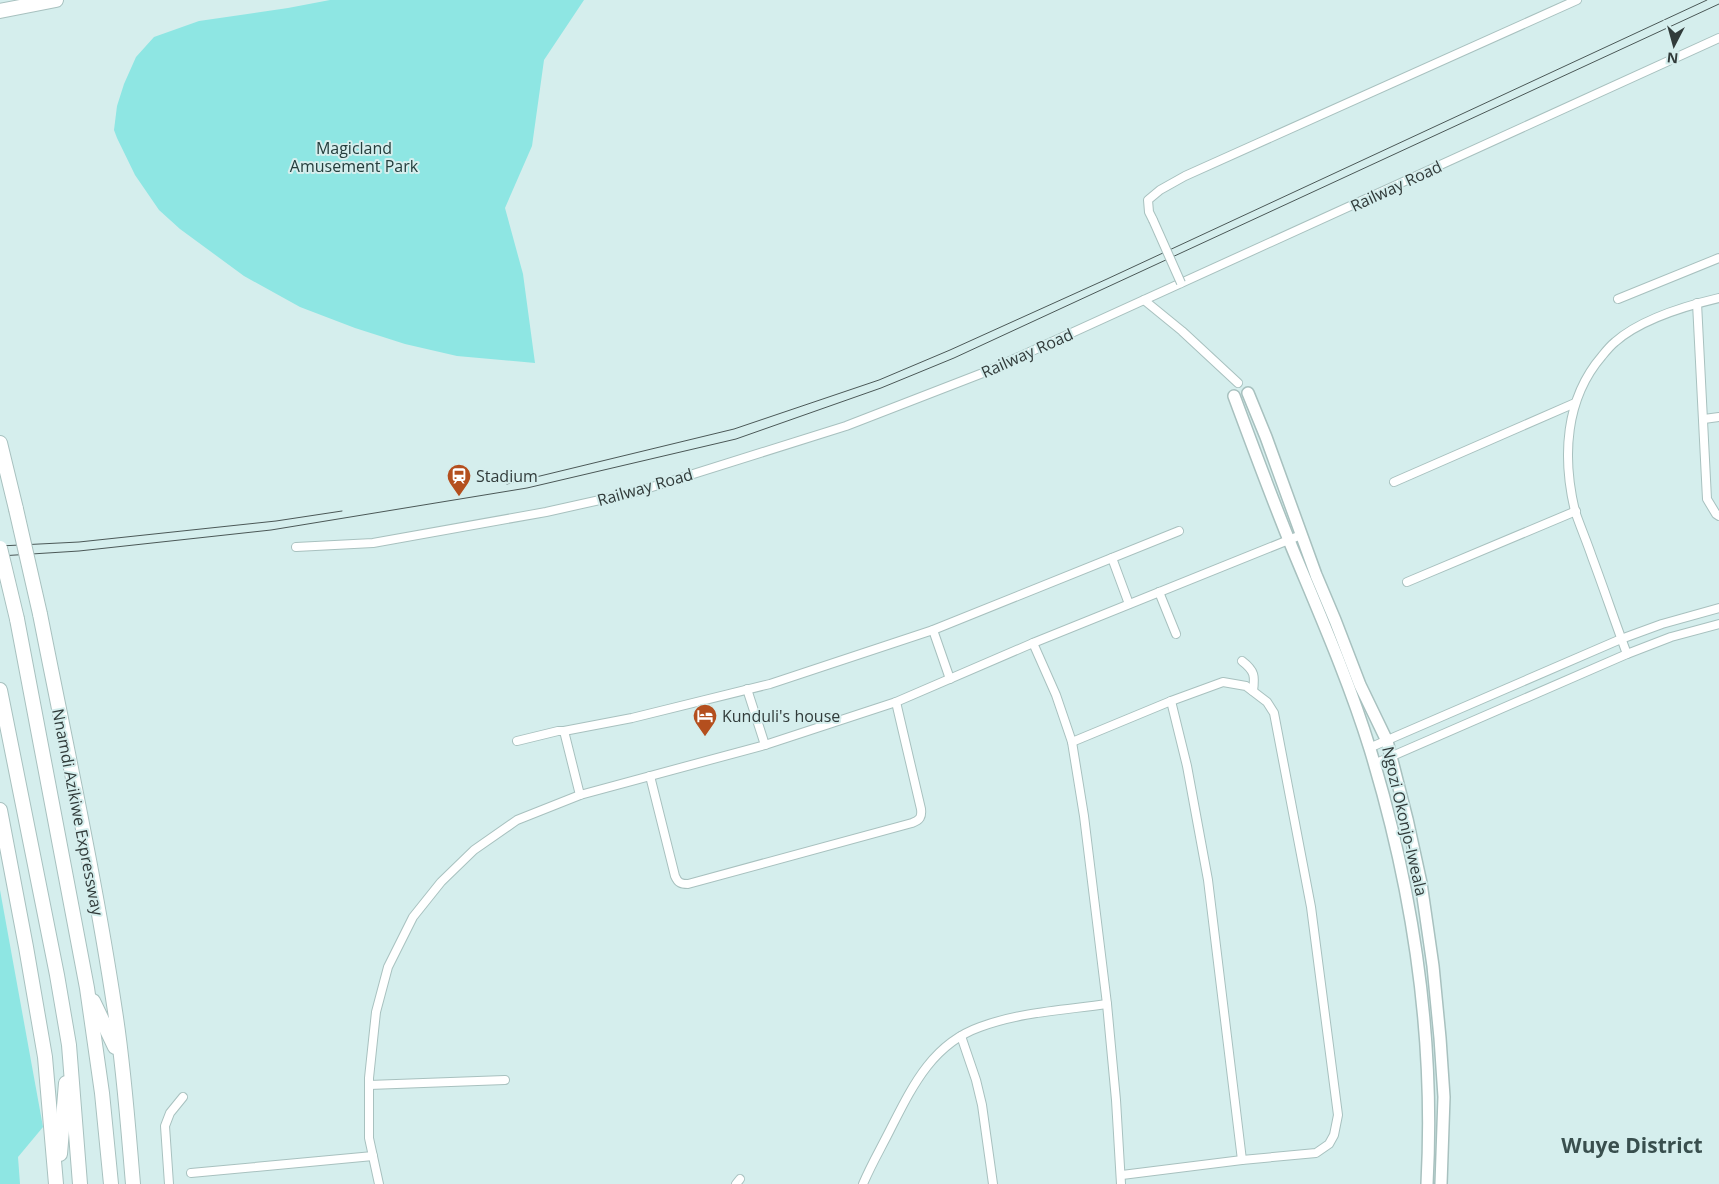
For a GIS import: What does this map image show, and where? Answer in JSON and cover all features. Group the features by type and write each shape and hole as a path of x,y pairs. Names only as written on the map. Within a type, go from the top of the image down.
{"highway":[{"path":"0,10 56,0"},
{"name":"Nnamdi Azikiwe Expressway","path":"0,443 40,614 102,935 115,1012 133,1184"},
{"name":"Nnamdi Azikiwe Expressway","path":"0,548 16,619 87,988 102,1094 111,1184"},
{"path":"0,690 57,975 69,1045 80,1184"},
{"path":"0,810 45,1057 57,1184"},
{"path":"87,988 120,1059"},
{"path":"57,1184 69,1045"}],"street":[{"path":"1181,283 1149,212 1148,200 1160,190 1185,176 1577,0"},
{"name":"Railway Road","path":"296,547 373,543 546,512 636,492 846,426 988,372 1719,38"},
{"path":"1618,299 1719,258"},
{"path":"1627,654 1576,511 1567,464 1568,440 1575,403 1582,385 1595,364 1614,342 1643,323 1697,303 1719,298"},
{"path":"1144,300 1182,331 1238,383 1242,384 1248,393"},
{"path":"1697,303 1707,499 1719,516"},
{"path":"1234,396 1233,390 1238,383"},
{"name":"Ngozi Okonjo-Iweala","path":"1248,393 1316,575 1360,685 1386,740 1407,819 1421,883 1433,966 1444,1097 1441,1184"},
{"name":"Ngozi Okonjo-Iweala","path":"1234,396 1349,690 1369,748 1390,821 1416,944 1424,1006 1429,1084 1427,1184"},
{"path":"1394,482 1575,403"},
{"path":"1704,420 1719,416"},
{"path":"1407,582 1576,511"},
{"path":"517,741 558,731 632,718 770,684 933,630 1179,531"},
{"path":"379,1184 369,1138 368,1085 376,1012 388,967 413,918 441,882 474,850 518,820 580,795 765,744 896,702 1033,643 1301,534"},
{"path":"1112,558 1129,604"},
{"path":"1159,592 1176,634"},
{"path":"1369,748 1621,638 1719,608"},
{"path":"1374,764 1627,654 1670,637 1719,624"},
{"path":"933,630 950,679"},
{"path":"1033,643 1056,695 1072,742 1084,816 1107,1004 1122,1184"},
{"path":"1242,661 1251,668 1255,678 1253,691"},
{"path":"1072,742 1222,682 1246,686 1268,702 1274,713 1311,907 1338,1116 1334,1135 1329,1144 1316,1153 1122,1175"},
{"path":"747,689 765,744"},
{"path":"1171,701 1187,766 1208,880 1242,1160"},
{"path":"650,776 675,876 677,881 682,884 688,884 912,823 919,820 922,815 896,702"},
{"path":"564,731 580,795"},
{"path":"863,1184 918,1076 929,1062 961,1036 978,1027 1022,1016 1107,1004"},
{"path":"961,1036 976,1080 982,1105 993,1184"},
{"path":"368,1085 504,1080"},
{"path":"169,1184 165,1126 170,1113 183,1097"},
{"path":"190,1173 373,1156"},
{"path":"1427,1184 1432,1184"}],"green space":[{"name":"Magicland Amusement Park","path":"330,0 584,0 544,60 532,146 505,208 523,274 535,363 457,356 405,344 355,328 300,307 244,276 180,229 159,210 135,175 114,130 117,106 136,57 154,37 199,21"},
{"path":"0,890 43,1127 18,1157 20,1184 0,1184"}],"tram line":[{"path":"507,484 734,429 879,380 1107,279 1707,0"},
{"path":"0,556 79,551 271,530 527,488 736,439 881,388 954,358 1719,4"},
{"path":"0,546 79,542 276,521 342,511"}],"place":[{"name":"Stadium","path":"459,497"},
{"name":"Kunduli's house","path":"705,737"}],"district":[{"name":"Wuye District","path":"1632,1145"}]}
